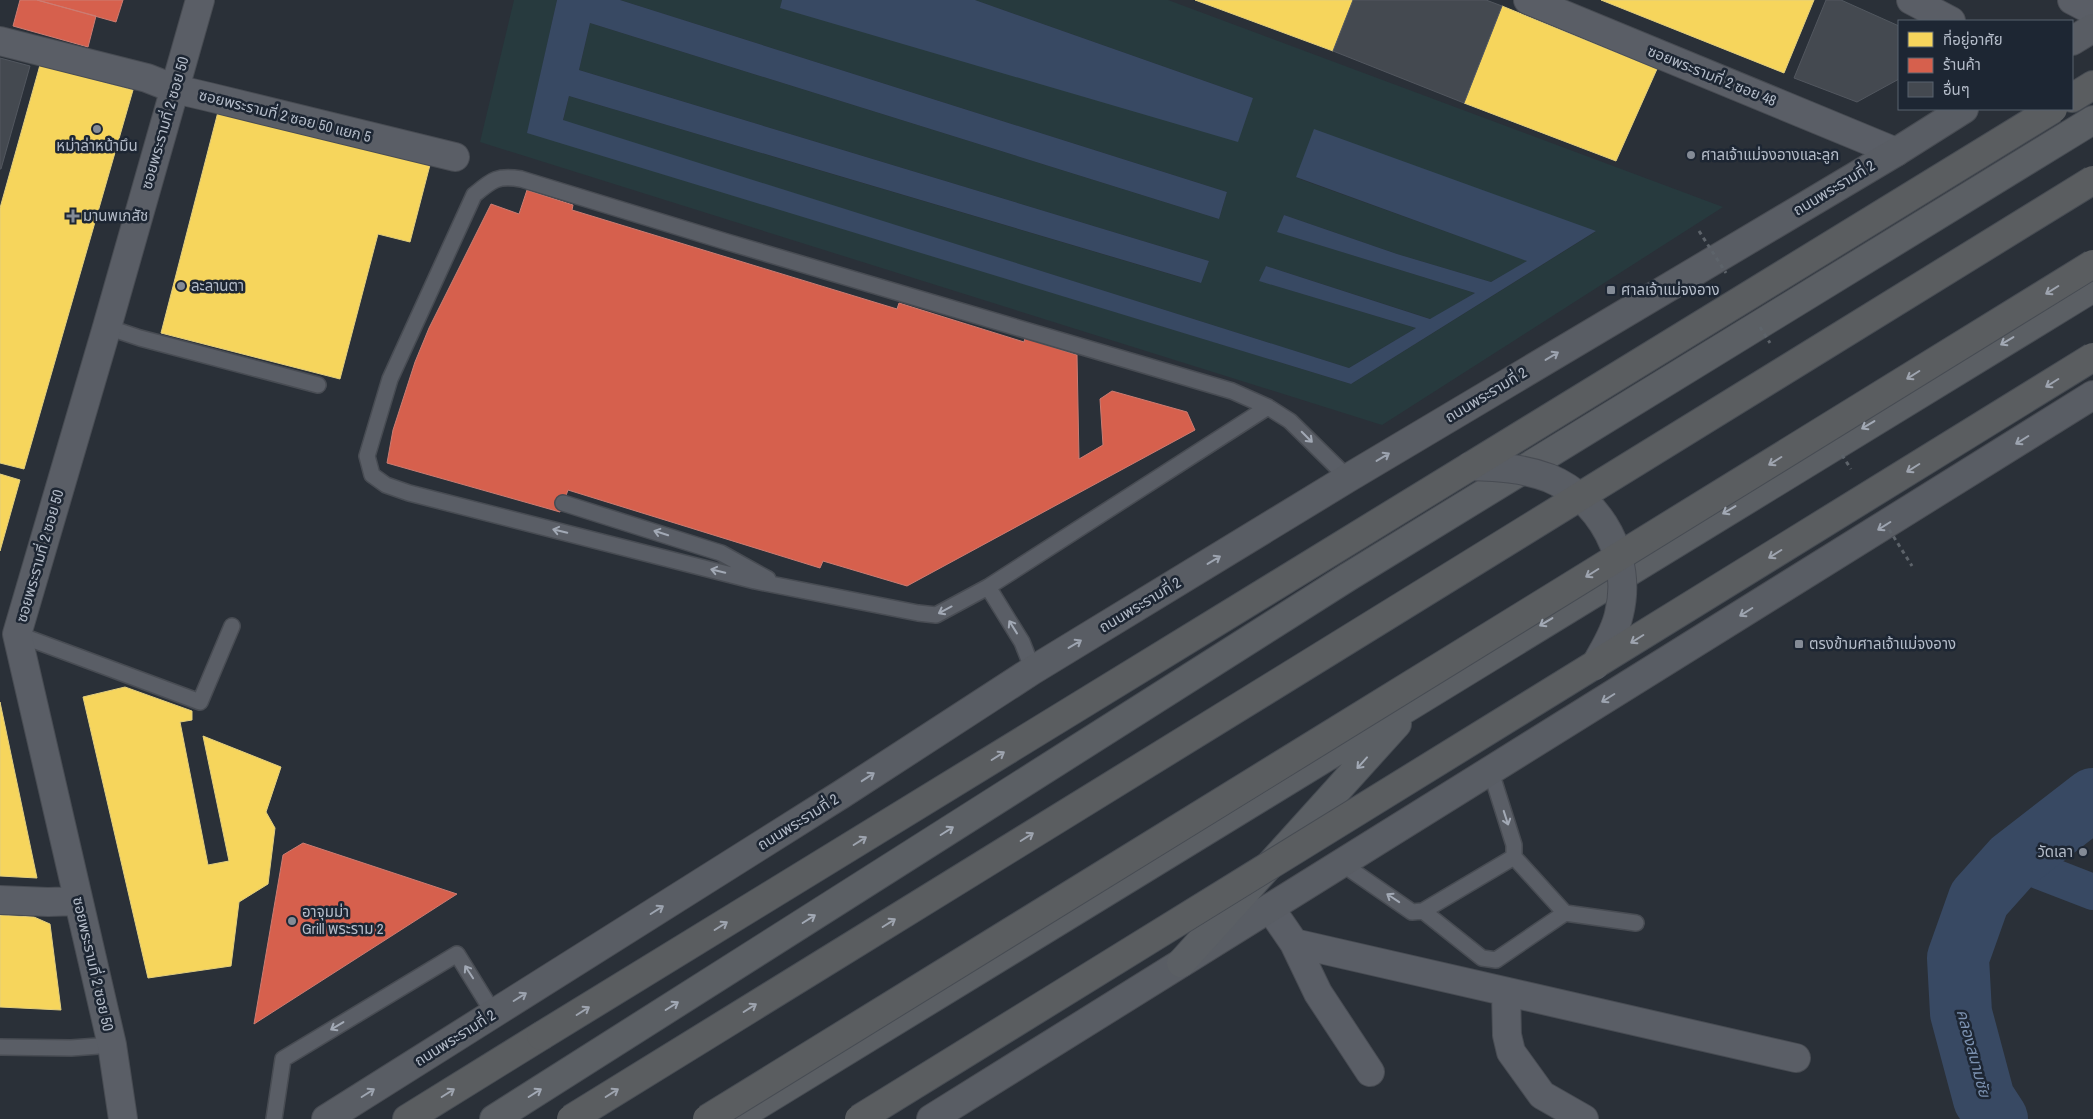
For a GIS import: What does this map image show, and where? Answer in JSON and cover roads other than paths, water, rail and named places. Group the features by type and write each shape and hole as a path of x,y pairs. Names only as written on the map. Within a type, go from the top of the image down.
{"highway":[{"path":"2073,97 2093,85"},
{"path":"407,1119 2052,110"},
{"path":"494,1119 1348,577 2093,120"},
{"path":"571,1119 2093,180"},
{"path":"707,1119 2093,264"},
{"path":"735,1119 2093,288"},
{"path":"859,1119 2093,357"},
{"path":"1181,963 1418,701"}],"main road":[{"path":"2073,40 2093,28"},
{"name":"ถนนพระรามที่ 2","path":"326,1119 842,794 1033,670 1348,478 1896,152 1962,110"},
{"path":"931,1119 2093,396"},
{"path":"1470,466 1507,467 1548,478 1582,498 1604,525 1613,542 1620,563 1622,597 1620,614 1613,632 1595,666"}],"street":[{"name":"ซอยพระรามที่ 2 ซอย 50","path":"123,1119 112,1045 78,901 9,631 107,327 200,0"},
{"name":"ซอยพระรามที่ 2 ซอย 48","path":"1528,0 1896,152"},
{"path":"1911,0 1949,20"},
{"path":"2072,0 2093,11"},
{"name":"ซอยพระรามที่ 2 ซอย 50 แยก 5","path":"0,41 147,78 175,89 455,157"},
{"path":"0,900 78,901"},
{"path":"1270,908 1294,943 1318,992 1370,1072"},
{"path":"1294,943 1796,1058"},
{"path":"1506,992 1507,1035 1511,1052 1542,1095 1584,1119"}],"lane":[{"path":"1268,408 988,587 936,614 918,613 785,588 409,493 386,486 372,475 366,456 390,379 474,195 488,183 505,176 521,179 737,245 1232,391 1268,408 1290,421 1348,478"},
{"path":"107,327 140,338 318,385"},
{"path":"563,503 721,553 785,588"},
{"path":"988,587 1022,642 1033,670"},
{"path":"9,631 200,702 232,626"},
{"path":"1490,772 1514,844 1514,857 1565,913 1636,923"},
{"path":"1341,864 1412,912 1423,910 1514,857"},
{"path":"1423,910 1482,958 1496,960 1565,913"},
{"path":"274,1119 283,1058 457,954 494,1014"},
{"path":"0,1047 71,1048 112,1045"}],"water":[{"path":"557,0 620,0 1227,192 1219,219 590,23 579,70 1209,261 1201,283 569,96 563,120 1349,368 1416,328 1259,281 1266,266 1430,319 1475,293 1277,232 1284,215 1397,254 1491,282 1527,261 1296,177 1314,129 1596,231 1351,384 527,133"},
{"path":"782,0 975,0 1253,98 1238,142 780,8"}],"waterway":[{"name":"คลองสนามชัย","path":"1997,1119 1984,1099 1961,1013 1958,958 1979,899 2013,861 2093,799"},
{"path":"2013,861 2093,892"}],"place":[{"name":"หม่าล่าหน้ามึน","path":"97,129"},
{"name":"ศาลเจ้าแม่จงอางและลูก","path":"1691,155"},
{"name":"มานพเภสัช","path":"73,216"},
{"name":"ละลานตา","path":"181,286"},
{"name":"ศาลเจ้าแม่จงอาง","path":"1611,290"},
{"name":"ตรงข้ามศาลเจ้าแม่จงอาง","path":"1799,644"},
{"name":"วัดเลา","path":"2083,852"},
{"name":"อาจุมม่า Grill พระราม 2","path":"292,921"}]}
